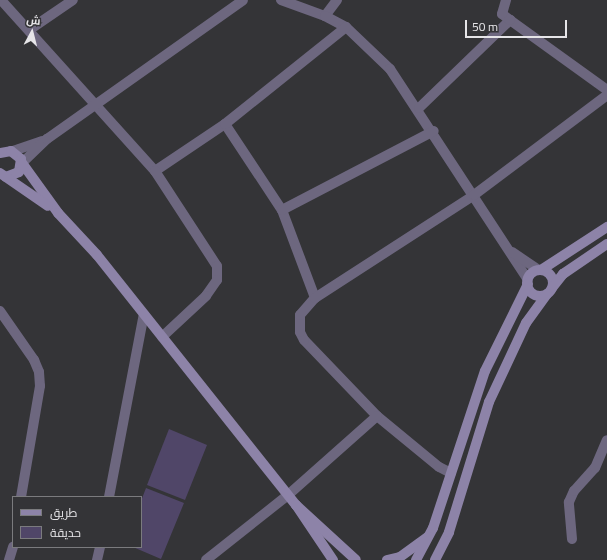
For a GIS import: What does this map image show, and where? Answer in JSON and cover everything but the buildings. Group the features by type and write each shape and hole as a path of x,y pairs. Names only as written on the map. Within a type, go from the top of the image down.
{"main road":[{"path":"0,145 12,151 58,213 144,314 296,505 333,560"},
{"path":"0,153 12,151"},
{"path":"2,176 15,175 22,163"},
{"path":"2,176 58,213"},
{"path":"416,560 430,536 485,371 528,282 540,270 607,227"},
{"path":"436,560 449,532 492,395 526,323 563,274 607,244"},
{"path":"540,270 551,276 550,291"},
{"path":"528,282 535,294 550,291"},
{"path":"296,505 356,560"},
{"path":"387,560 400,557 430,536"},
{"path":"347,553 362,560"}],"street":[{"path":"1,0 155,171 217,266 217,280 206,296 162,337"},
{"path":"29,30 73,0"},
{"path":"22,163 47,139 97,106 243,0"},
{"path":"281,0 326,16 346,27 377,53 419,108 510,251 528,282"},
{"path":"326,16 337,0"},
{"path":"506,0 502,14 607,90"},
{"path":"419,108 510,20"},
{"path":"155,171 225,124 346,27"},
{"path":"451,473 439,467 377,416 302,336 300,315 315,298 474,195 607,95"},
{"path":"225,124 282,210 315,298"},
{"path":"282,210 434,131"},
{"path":"12,151 47,139"},
{"path":"510,251 540,270"},
{"path":"0,312 34,360 39,379 21,496"},
{"path":"109,496 144,314"},
{"path":"206,560 288,495 377,416"},
{"path":"572,539 569,502 574,491 603,455 607,440"},
{"path":"9,560 13,548"},
{"path":"97,560 100,548"}],"green space":[{"path":"169,429 207,445 185,500 147,485"},
{"path":"146,488 184,503 161,559 135,548 142,548 142,498"}]}
